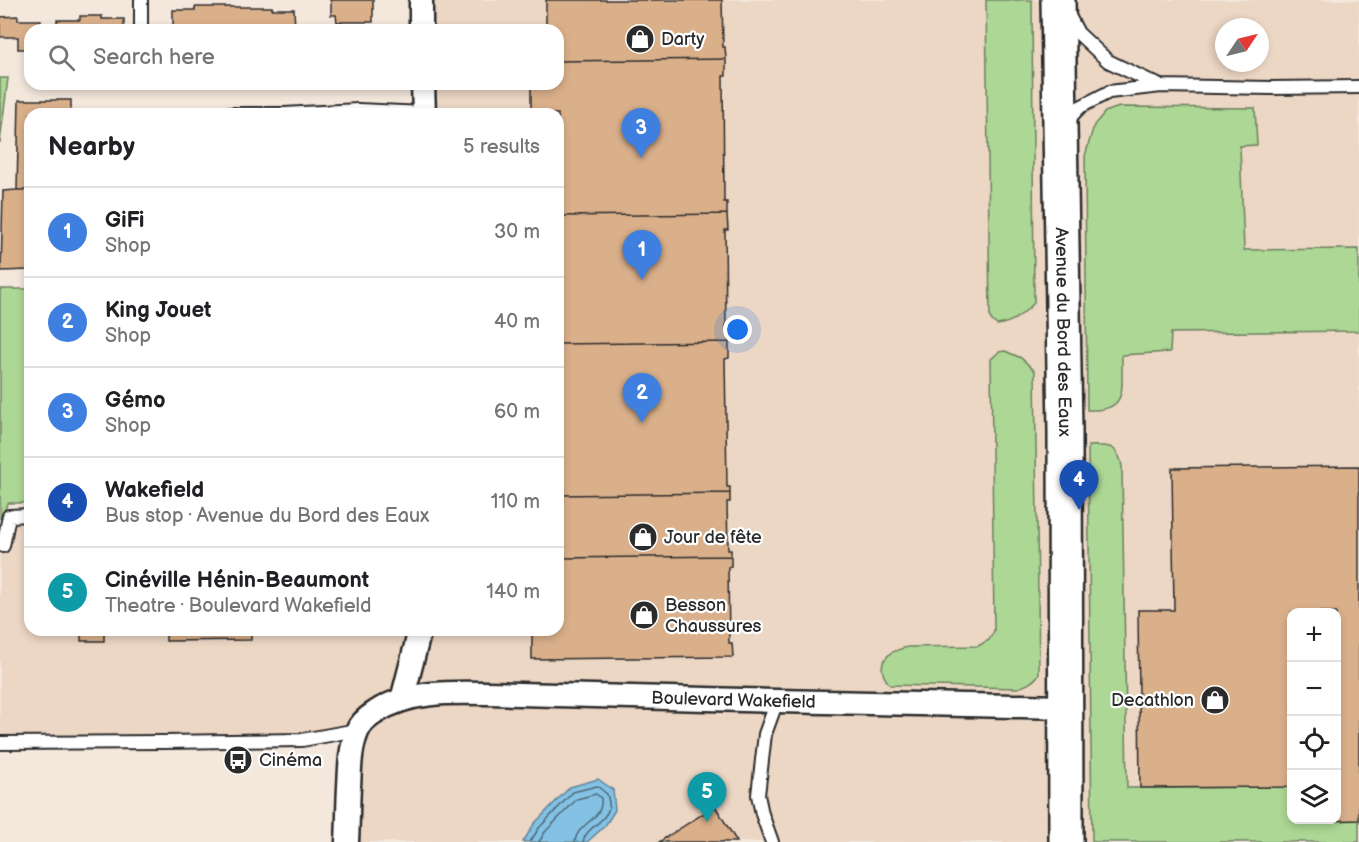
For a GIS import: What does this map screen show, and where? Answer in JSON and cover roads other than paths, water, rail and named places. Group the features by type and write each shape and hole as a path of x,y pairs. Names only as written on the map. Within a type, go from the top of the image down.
{"street":[{"path":"421,0 421,24"},
{"name":"Avenue du Bord des Eaux","path":"1059,0 1059,130 1065,431 1066,842"},
{"path":"423,90 424,108"},
{"path":"402,700 419,636"},
{"name":"Boulevard Wakefield","path":"357,730 366,718 384,707 429,694 1065,707"},
{"path":"347,842 350,758 357,730"}],"lane":[{"path":"141,0 141,24"},
{"path":"1059,0 1078,33 1108,61 1161,86"},
{"path":"1059,130 1080,107 1109,92 1161,86 1359,87"},
{"path":"3,546 9,516 24,515"},
{"path":"772,842 758,795 765,735 777,701"},
{"path":"0,743 293,740 357,730"}],"water":[{"path":"598,779 613,790 615,810 605,826 587,842 523,842 534,824 570,787"}],"place":[{"name":"Darty","path":"640,39"},
{"name":"Gémo","path":"641,158"},
{"name":"GiFi","path":"642,280"},
{"name":"King Jouet","path":"642,423"},
{"name":"Wakefield","path":"1079,510"},
{"name":"Jour de fête","path":"643,537"},
{"name":"Besson Chaussures","path":"644,615"},
{"name":"Decathlon","path":"1215,700"},
{"name":"Cinéma","path":"238,760"},
{"name":"Cinéville Hénin-Beaumont","path":"707,822"}]}
